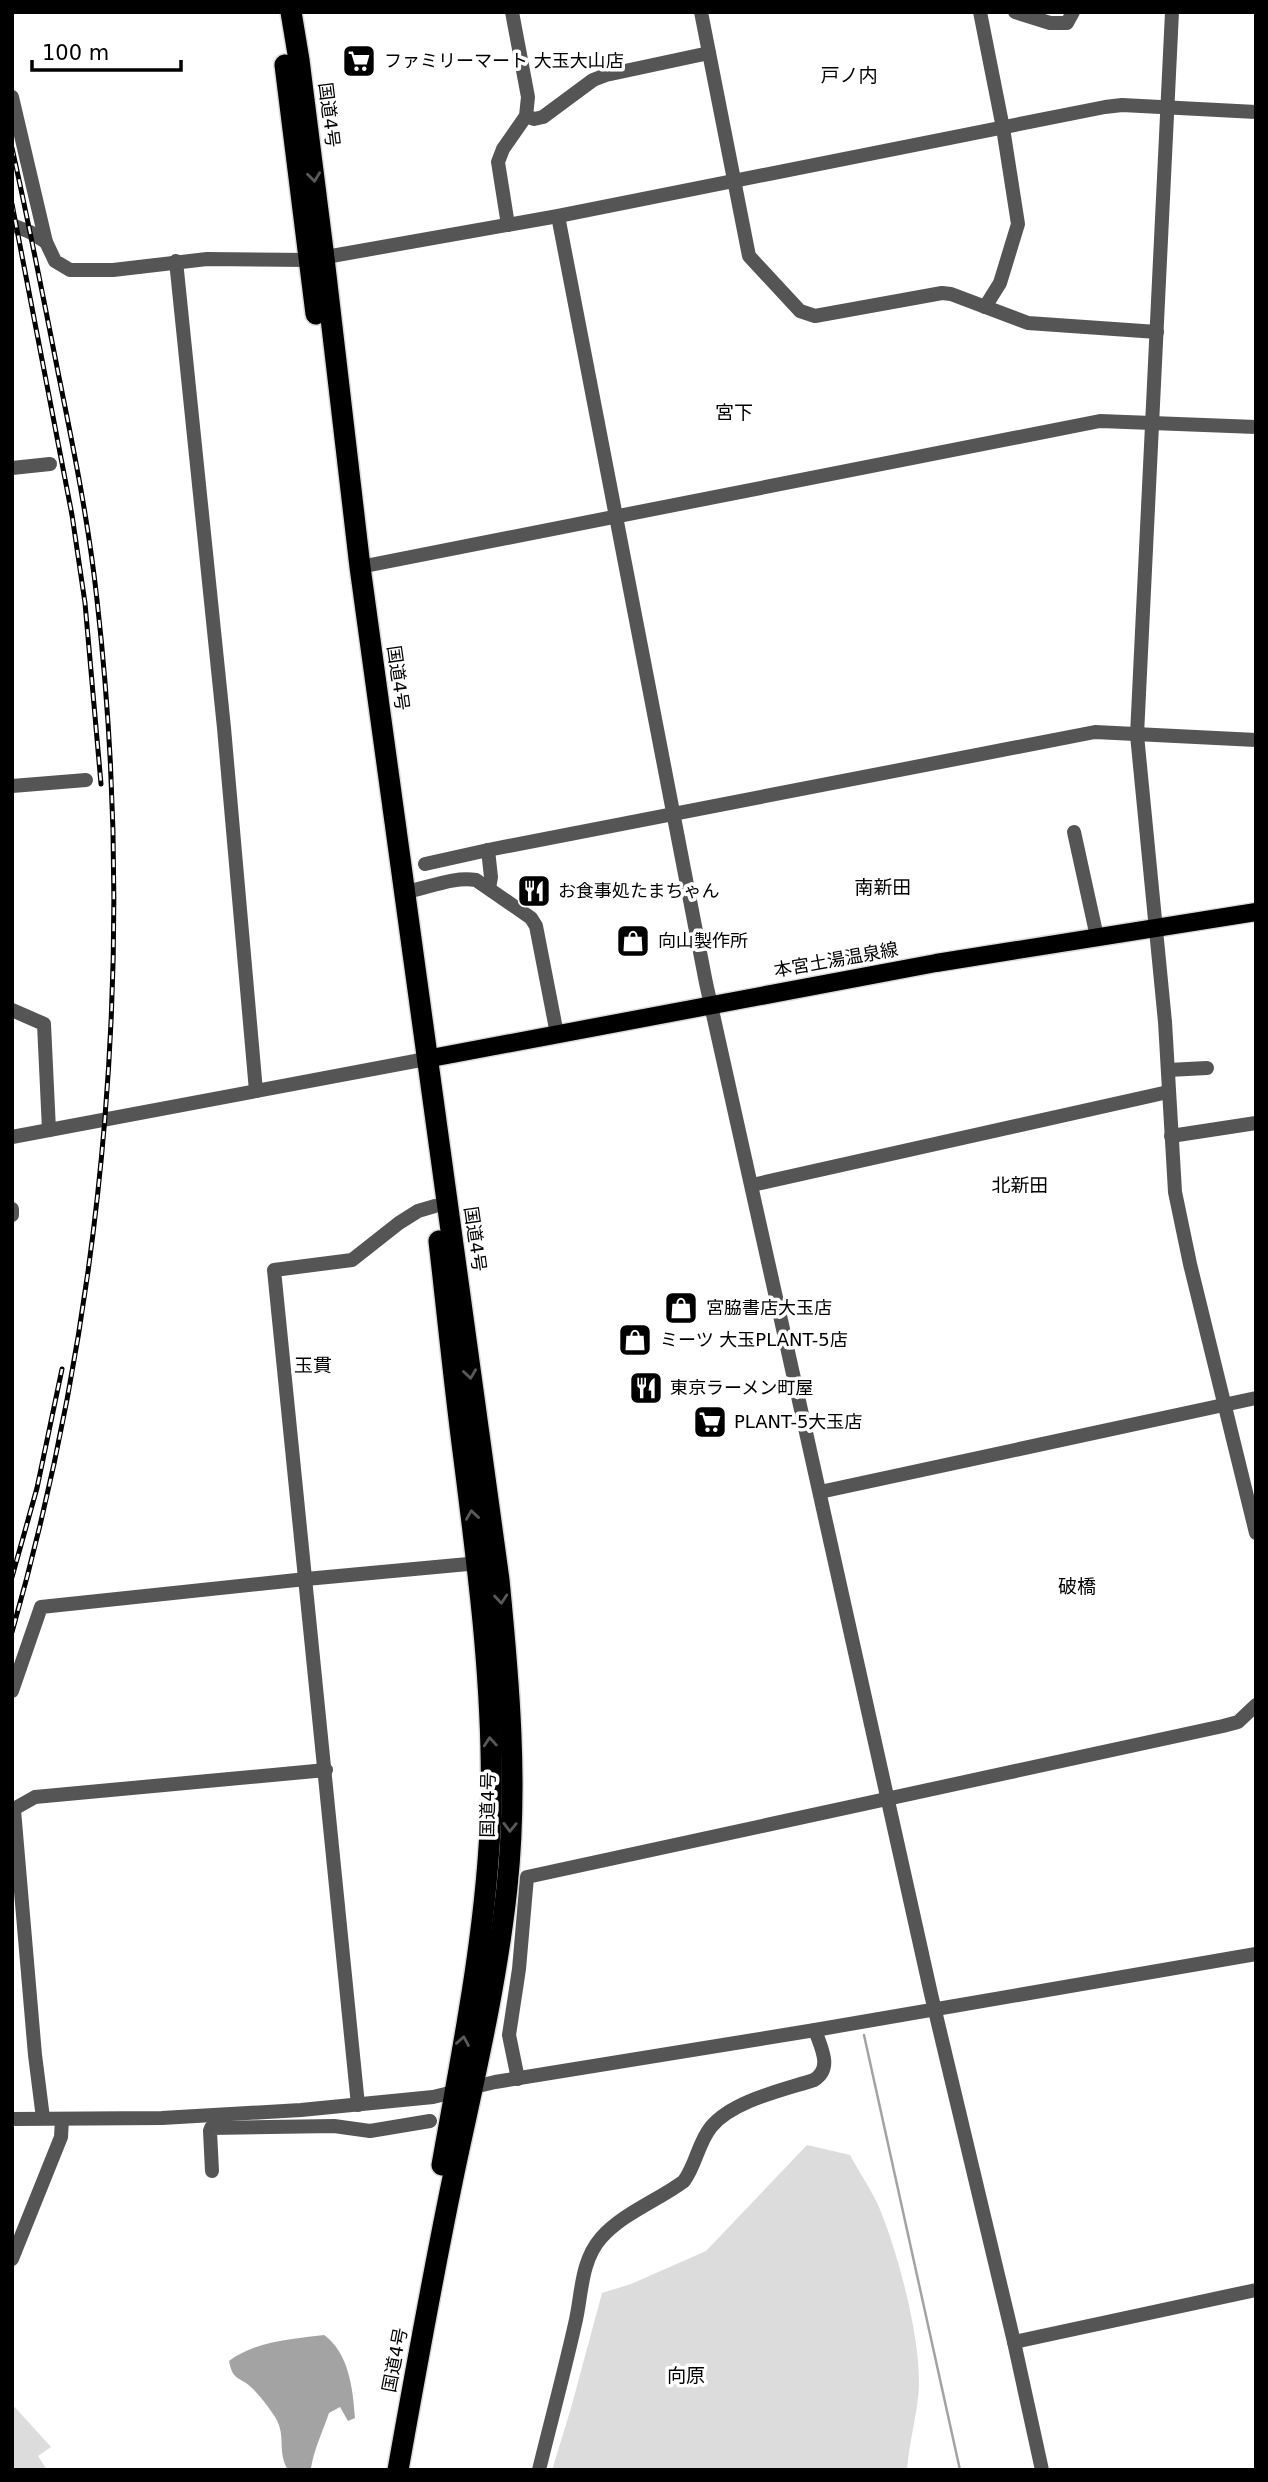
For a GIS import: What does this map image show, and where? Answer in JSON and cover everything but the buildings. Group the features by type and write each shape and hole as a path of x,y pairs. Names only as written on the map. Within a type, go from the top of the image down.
{"highway":[{"name":"国道4号","path":"279,12 406,892 419,1060 478,1563 491,1759 489,1854 462,2091 398,2470"},
{"name":"国道4号","path":"290,12 299,60 316,259 353,568 419,1060 499,1580 512,1774 507,1885 497,1961 462,2091 387,2470"}],"main road":[{"name":"本宮土湯温泉線","path":"419,1060 936,963 1256,912"}],"street":[{"path":"509,225 498,162 503,149 526,116 528,89 512,12"},
{"path":"701,12 749,256 800,311 815,316 942,293 1028,323 1157,332"},
{"path":"980,12 1003,128 1018,224 1000,283 985,307"},
{"path":"1015,12 1059,24 1067,23 1073,12"},
{"path":"1172,12 1137,735 1164,1008 1175,1192 1223,1405 1256,1533"},
{"path":"526,116 536,120 543,117 593,80 606,75 709,53"},
{"path":"12,97 46,242 55,261 70,270 113,270 207,258 316,259 558,216 1114,106 1256,112"},
{"path":"558,216 672,814 712,1004 887,1797 1042,2470"},
{"path":"12,225 46,242"},
{"path":"176,261 224,729 256,1091"},
{"path":"360,567 1100,421 1256,427"},
{"path":"12,468 50,464"},
{"path":"425,864 1095,732 1256,740"},
{"path":"12,786 86,780"},
{"path":"1074,832 1097,937"},
{"path":"488,850 491,877 489,888"},
{"path":"406,892 467,878 489,888 531,918 536,926 557,1034"},
{"path":"12,1010 44,1024 49,1130"},
{"path":"12,1138 419,1060"},
{"path":"1168,1070 1207,1068"},
{"path":"752,1185 1168,1092"},
{"path":"1171,1136 1256,1123"},
{"path":"348,2127 353,2106 326,1770 274,1270 352,1260 399,1223 418,1211 435,1206"},
{"path":"12,1209 12,1215"},
{"path":"820,1492 1256,1398"},
{"path":"12,1691 41,1607 478,1563"},
{"path":"518,2079 509,2035 519,1969 527,1877 1223,1726 1238,1722 1256,1705"},
{"path":"43,2118 33,2043 13,1810 36,1797 326,1770"},
{"path":"12,2119 162,2118 353,2106 462,2091 518,2079 1256,1954"},
{"path":"539,2470 576,2321 584,2271 599,2239 684,2181 691,2172 711,2127 728,2113 822,2075 823,2055 815,2030"},
{"path":"12,2259 61,2137 62,2119"},
{"path":"212,2171 212,2128 348,2127 370,2131 430,2121"},
{"path":"1014,2342 1256,2290"}],"shaded area":[{"path":"807,2145 850,2155 879,2207 893,2247 912,2319 918,2365 918,2396 907,2470 552,2470 602,2293 631,2284 706,2251"},
{"path":"324,2335 339,2351 348,2372 355,2418 348,2421 340,2407 329,2413 311,2468 288,2470 277,2421 255,2391 235,2376 229,2361 262,2345"},
{"path":"12,2404 51,2447 38,2456 47,2470 12,2470"}],"waterway":[{"path":"864,2035 960,2470"}],"railway":[{"path":"12,148 90,544 108,729 114,860 112,990 105,1120 91,1250 71,1379 45,1506 12,1632"},
{"path":"12,204 72,515 85,603 101,784"},
{"path":"12,1577 37,1488 62,1369"}],"place":[{"name":"ファミリーマート 大玉大山店","path":"359,61"},
{"name":"お食事処たまちゃん","path":"534,891"},
{"name":"向山製作所","path":"633,941"},
{"name":"宮脇書店大玉店","path":"681,1308"},
{"name":"ミーツ 大玉PLANT-5店","path":"635,1340"},
{"name":"東京ラーメン町屋","path":"646,1388"},
{"name":"PLANT-5大玉店","path":"710,1422"}],"district":[{"name":"戸ノ内","path":"849,75"},
{"name":"宮下","path":"734,412"},
{"name":"南新田","path":"883,887"},
{"name":"北新田","path":"1020,1185"},
{"name":"玉貫","path":"313,1365"},
{"name":"破橋","path":"1077,1586"},
{"name":"向原","path":"686,2375"}]}
